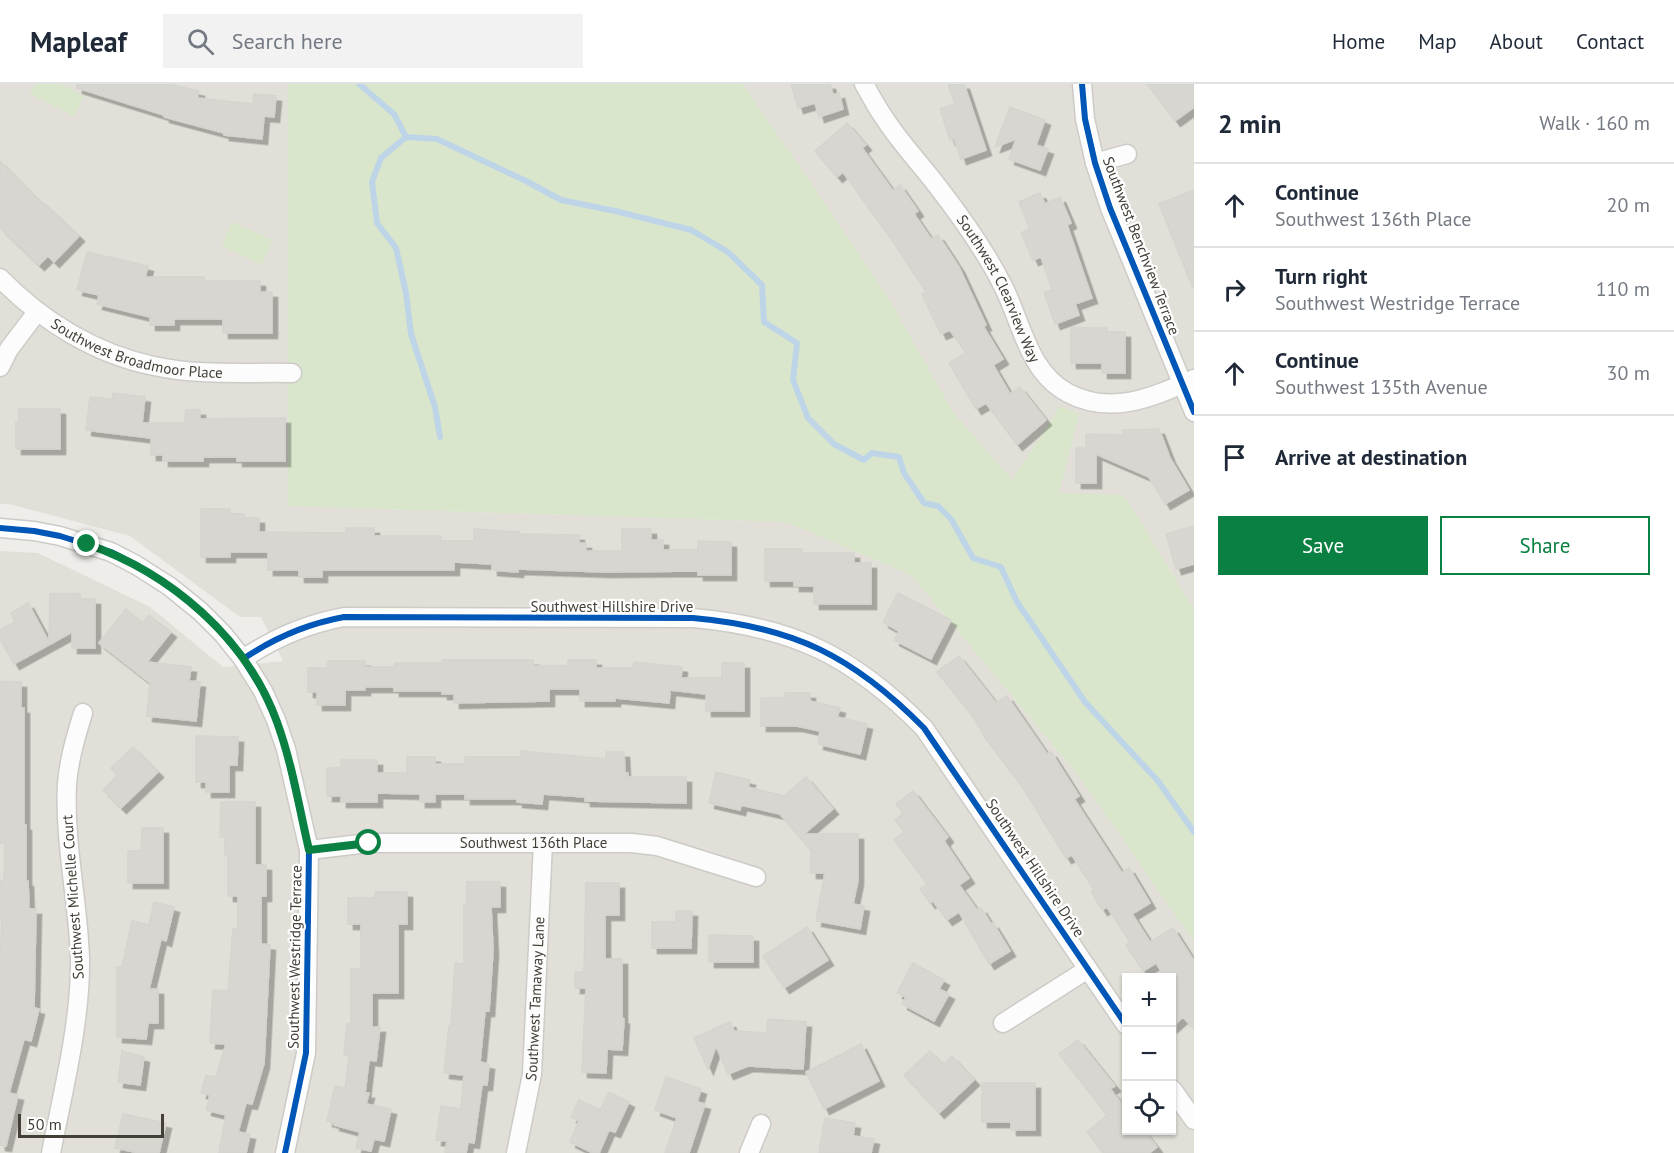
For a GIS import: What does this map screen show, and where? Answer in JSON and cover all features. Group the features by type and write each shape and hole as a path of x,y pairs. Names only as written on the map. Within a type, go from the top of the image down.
{"street":[{"name":"Southwest Clearview Way","path":"864,84 885,119 938,187 981,248 1003,286 1036,362 1048,377 1067,392 1087,401 1108,405 1131,402 1188,382"},
{"name":"Southwest Benchview Terrace","path":"1082,84 1085,119 1095,163 1110,208 1188,382 1194,412"},
{"path":"1095,163 1127,154"},
{"name":"Southwest Broadmoor Place","path":"0,278 37,312 72,335 110,354 154,366 193,371 292,373"},
{"path":"0,367 9,349 37,312"},
{"name":"Southwest Westridge Terrace","path":"0,528 34,531 87,544 111,552 136,565 169,586 201,611 243,659 263,691 286,749 309,850 306,1053 285,1153"},
{"name":"Southwest Hillshire Drive","path":"243,659 269,642 298,629 344,617 693,618 727,621 786,635 812,645 862,673 895,699 924,728 1122,1019"},
{"name":"Southwest Michelle Court","path":"51,1153 79,998 80,957 68,822 67,784 72,747 83,713"},
{"name":"Southwest 136th Place","path":"309,850 369,843 632,843 657,846 756,877"},
{"name":"Southwest Tamaway Lane","path":"516,1153 532,1074 543,843"},
{"path":"1003,1023 1088,969"},
{"path":"1176,1095 1194,1120"},
{"path":"749,1153 761,1124"}],"shaded area":[{"path":"0,84 288,84 288,506 786,522 911,575 1079,776 1194,942 1194,1153 0,1153 0,551 38,553 150,607 223,667 283,661 261,617 240,617 130,536 9,504 0,504"},
{"path":"743,84 1194,84 1194,609 1124,496 1059,494 1060,407 1012,480 953,412 885,292"}],"green space":[{"path":"35,84 60,84 84,96 74,116 30,94"},
{"path":"288,84 743,84 885,292 953,412 1012,480 1060,406 1079,414 1059,493 1124,495 1194,609 1194,942 1079,776 911,575 786,522 288,506"},
{"path":"232,222 273,240 262,265 222,246"}],"building":[{"path":"77,84 169,84 199,91 197,98 253,104 254,94 276,96 274,117 264,116 262,139 224,135 224,133 164,117 164,115 77,88"},
{"path":"791,84 830,84 833,95 839,93 843,109 819,117 815,103 798,108"},
{"path":"948,84 964,84 986,150 961,159 954,138 950,140 940,109 955,104"},
{"path":"1147,84 1194,84 1194,107 1175,121"},
{"path":"1010,107 1045,120 1036,145 1048,149 1040,170 1009,159 1016,139 995,147"},
{"path":"847,123 866,145 862,148 893,191 900,185 918,211 914,214 931,239 938,235 959,267 986,325 983,326 1003,359 993,365 1010,394 1020,387 1046,420 1017,445 986,403 976,409 949,363 966,353 950,330 941,334 922,294 926,292 843,172 837,177 815,151"},
{"path":"0,161 43,205 44,203 79,236 54,262 48,256 39,265 0,228"},
{"path":"1194,190 1194,288 1193,288 1159,204"},
{"path":"1040,193 1045,204 1060,197 1071,223 1067,225 1092,298 1075,304 1079,315 1055,324 1044,292 1052,290 1041,257 1033,260 1021,233 1030,229 1019,202"},
{"path":"87,252 148,266 145,277 204,277 204,281 260,281 260,292 272,292 272,333 223,333 223,319 174,319 174,325 150,325 150,317 97,304 99,295 77,290"},
{"path":"1071,328 1107,328 1107,332 1125,332 1125,373 1102,373 1102,363 1071,363"},
{"path":"113,393 145,397 142,423 184,423 186,410 200,410 200,419 285,418 285,461 237,461 237,457 203,457 203,461 163,461 163,455 151,455 151,438 86,430 90,397 113,399"},
{"path":"19,409 60,409 60,449 16,449 16,422 19,422"},
{"path":"1159,429 1170,458 1189,490 1165,504 1149,477 1096,454 1096,483 1076,483 1076,448 1086,448 1086,434 1123,435 1123,430"},
{"path":"201,509 230,509 230,514 244,514 244,518 259,518 259,532 346,533 346,528 374,528 374,536 441,536 441,541 474,541 474,529 519,532 519,534 579,535 579,543 586,543 586,551 622,551 622,529 651,529 651,540 663,540 663,550 698,550 698,541 731,542 731,575 698,575 698,571 605,572 518,569 518,572 492,570 492,564 454,562 454,570 322,570 322,577 299,577 299,570 268,570 268,552 230,552 230,557 201,557"},
{"path":"1194,526 1194,564 1176,569 1166,534"},
{"path":"765,549 802,549 802,553 854,553 854,563 871,563 871,604 814,604 814,586 794,586 794,581 765,581"},
{"path":"898,593 951,620 931,659 894,640 899,631 883,622"},
{"path":"50,594 80,594 80,599 95,599 95,648 72,648 72,632 14,664 0,639 0,630 15,622 11,613 28,603 49,642"},
{"path":"126,609 143,623 149,615 171,632 147,662 191,667 189,681 200,682 196,721 147,716 150,683 99,643"},
{"path":"959,656 996,703 1007,696 1047,754 1051,752 1079,796 1074,799 1122,873 1129,868 1150,903 1132,914 1150,942 1173,928 1194,961 1194,1029 1183,1017 1176,1023 1176,973 1163,973 1156,963 1143,971 1126,945 1130,942 1107,907 1102,910 1091,892 1094,890 1072,855 1066,858 1023,788 986,739 974,718 937,672"},
{"path":"442,660 533,660 533,666 568,666 568,660 596,660 596,668 633,668 634,662 682,667 681,678 722,678 722,663 744,663 744,711 706,711 706,694 670,690 669,703 615,698 615,701 580,701 580,689 549,689 549,701 454,703 454,694 442,694 442,691 394,691 394,687 365,687 365,690 345,690 345,705 317,705 317,692 308,692 308,668 328,668 328,661 365,661 365,667 394,667 395,663 442,663"},
{"path":"0,682 21,682 21,708 24,708 26,881 28,881 29,909 36,909 34,1008 39,1009 31,1041 24,1039 9,1093 18,1095 6,1146 0,1145 2,921 0,921 0,880 4,881 5,843 0,843"},
{"path":"785,693 810,693 810,701 840,708 837,717 867,724 860,754 818,744 820,731 797,726 761,726 761,698 785,698"},
{"path":"196,736 238,737 237,765 229,765 229,792 206,792 206,782 196,782"},
{"path":"133,747 158,772 121,808 103,790 118,775 111,768"},
{"path":"521,751 606,759 606,752 624,752 625,773 628,773 628,777 686,777 686,803 585,801 585,797 543,794 542,804 517,802 517,799 465,799 465,794 435,794 435,802 420,802 420,794 377,793 377,802 341,802 341,796 327,796 327,768 341,768 341,760 377,760 377,773 407,773 407,757 435,757 435,764 465,764 465,757 521,757"},
{"path":"716,772 750,780 748,787 784,796 806,777 833,809 804,834 858,834 858,880 853,904 864,906 860,929 816,921 825,873 811,873 811,850 780,814 741,805 740,810 709,803"},
{"path":"913,791 948,837 944,841 969,878 959,885 977,910 981,908 991,924 993,923 1010,951 989,964 959,912 947,920 933,901 930,903 920,889 927,884 894,840 904,832 895,820 903,813 896,804"},
{"path":"221,802 255,802 255,865 266,865 266,896 261,896 261,944 270,945 264,1063 252,1104 246,1103 238,1132 250,1134 246,1153 219,1153 226,1115 206,1110 210,1095 201,1093 206,1075 216,1077 226,1044 210,1043 213,990 228,991 233,929 238,929 238,896 228,896 228,855 225,855 225,837 220,837"},
{"path":"142,828 163,828 163,883 128,883 128,851 141,851"},
{"path":"467,882 500,882 500,907 491,907 493,951 489,1011 485,1011 480,1062 489,1064 487,1085 482,1085 474,1143 468,1142 466,1153 445,1153 447,1141 436,1140 441,1106 461,1109 464,1075 444,1073 449,1026 451,1026 455,963 464,964 464,905 467,905"},
{"path":"586,883 619,883 619,915 605,915 605,959 622,959 622,1018 624,1019 622,1050 607,1049 606,1073 582,1072 586,988 575,988 575,972 584,972"},
{"path":"375,892 407,892 407,924 398,924 398,993 372,993 372,1027 380,1027 376,1061 369,1060 365,1093 369,1093 366,1104 391,1109 384,1141 374,1139 371,1151 356,1148 360,1132 327,1121 335,1086 345,1088 349,1055 344,1055 347,1024 351,1024 351,969 361,969 361,924 348,924 348,898 375,898"},
{"path":"154,902 174,907 166,941 161,939 149,989 158,989 158,1023 148,1023 146,1039 117,1037 117,967 122,967 132,921 149,925"},
{"path":"676,911 692,911 691,948 652,948 652,922 676,922"},
{"path":"807,927 828,960 784,988 763,956"},
{"path":"709,935 753,936 753,962 709,962"},
{"path":"913,963 944,980 939,989 949,994 934,1021 902,1004 906,997 897,993"},
{"path":"768,1019 806,1022 803,1069 748,1066 728,1074 716,1046 708,1069 694,1038 730,1022 734,1031 767,1033"},
{"path":"1078,1040 1115,1086 1110,1089 1122,1104 1122,1135 1147,1135 1157,1147 1149,1153 1103,1153 1087,1132 1107,1115 1059,1054"},
{"path":"861,1044 879,1081 824,1109 806,1072"},
{"path":"122,1051 144,1057 140,1085 118,1082"},
{"path":"930,1051 943,1065 952,1056 974,1080 939,1113 904,1075"},
{"path":"666,1077 701,1089 697,1102 705,1104 689,1153 665,1153 677,1118 655,1110"},
{"path":"982,1083 1035,1083 1035,1130 1011,1130 1011,1122 982,1122"},
{"path":"609,1092 629,1102 615,1132 609,1130 599,1153 593,1153 570,1142 579,1121 571,1117 579,1100 600,1110"},
{"path":"123,1114 166,1123 159,1153 139,1153 115,1148"},
{"path":"825,1118 855,1123 853,1136 874,1139 871,1153 819,1153"}],"waterway":[{"path":"359,84 394,114 406,137 437,139 561,200 691,230 728,252 762,285 764,322 797,343 793,380 808,418 834,444 864,460 872,453 899,457 904,473 924,503 938,506 951,519 973,558 1001,567 1017,602 1085,702 1158,781 1194,832"},
{"path":"406,137 381,158 372,182 377,223 396,248 406,293 411,334 435,407 440,437"}],"cycle path":[{"path":"1082,84 1085,119 1095,163 1110,208 1194,412"},
{"path":"0,528 60,536 111,552 136,565 169,586 200,611 243,659 263,691 286,749 309,850 306,1053 285,1153"},
{"path":"243,659 291,633 344,617 693,618 762,629 820,649 872,682 924,728 1122,1019"}],"route":[{"path":"87,544 111,552 169,586 201,611 243,659 263,691 276,720 286,749 309,850 369,843"}]}
